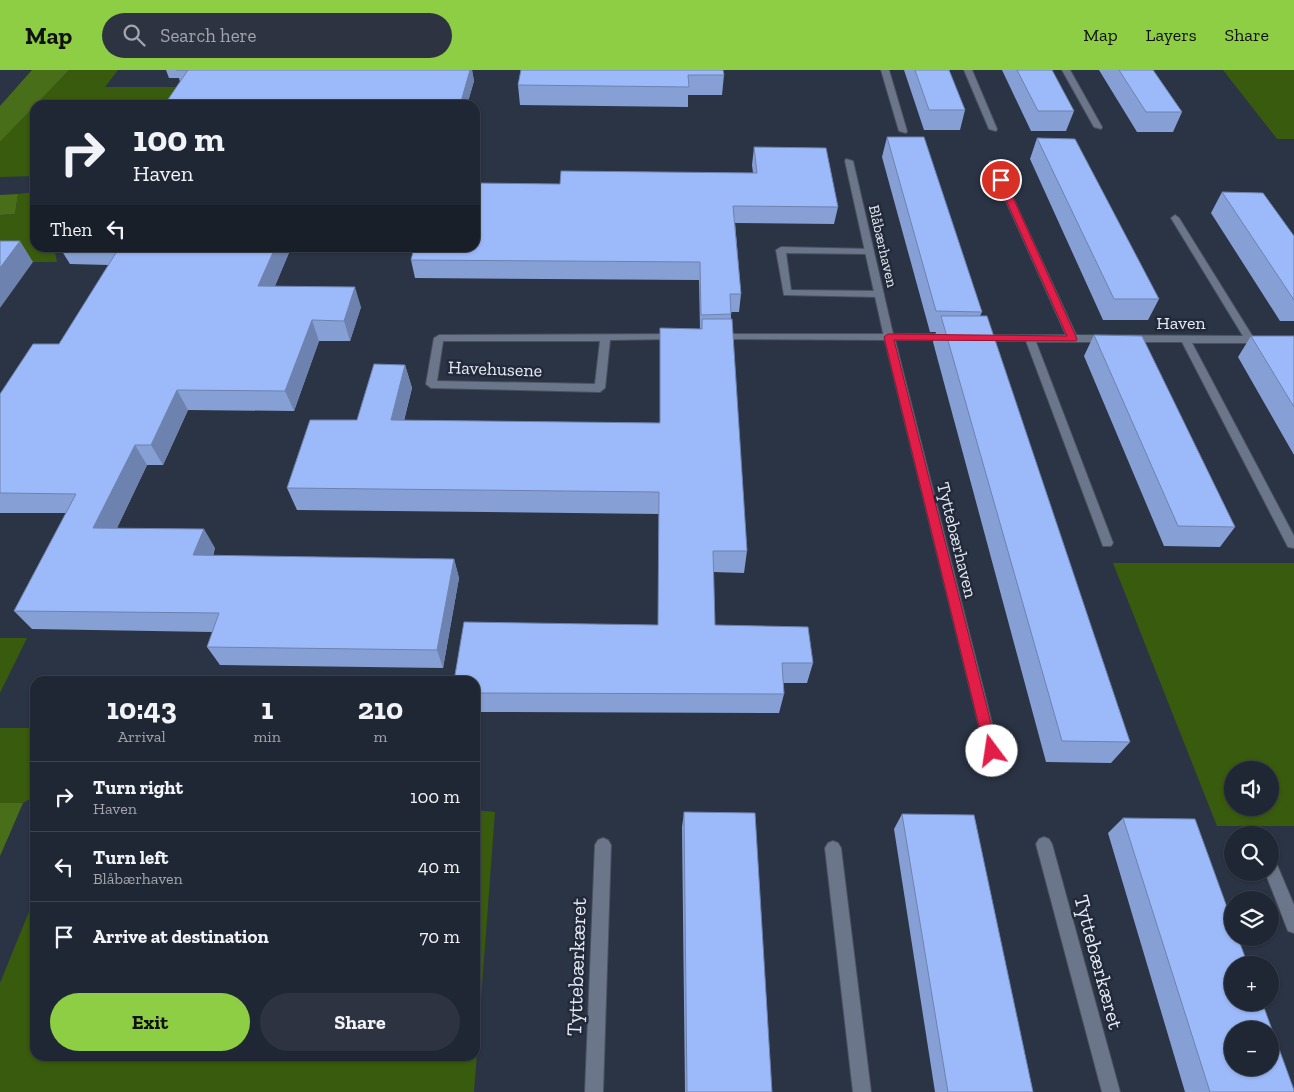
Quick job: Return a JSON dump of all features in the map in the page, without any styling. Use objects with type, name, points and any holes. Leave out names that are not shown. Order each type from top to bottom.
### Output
[{"type":"street","points":[[885,70],[903,131]]},
{"type":"street","points":[[968,70],[993,129]]},
{"type":"street","points":[[1066,70],[1098,127]]},
{"type":"street","name":"Blåbærhaven","points":[[849,161],[888,337]]},
{"type":"street","points":[[993,162],[1073,339]]},
{"type":"street","points":[[1175,218],[1250,340]]},
{"type":"street","points":[[869,251],[781,250],[787,293],[879,294]]},
{"type":"street","name":"Havehusene","points":[[605,337],[600,388],[431,384],[439,338],[605,337],[684,337]]},
{"type":"street","points":[[703,337],[888,337]]},
{"type":"street","name":"Haven","points":[[888,337],[1294,340]]},
{"type":"street","name":"Tyttebærhaven","points":[[888,337],[992,751]]},
{"type":"street","points":[[1030,338],[1107,543]]},
{"type":"street","points":[[1185,340],[1292,544]]},
{"type":"street","name":"Tyttebærkæret","points":[[594,1092],[603,844]]},
{"type":"street","name":"Tyttebærkæret","points":[[1044,844],[1111,1092]]},
{"type":"street","points":[[833,848],[862,1092]]},
{"type":"street","points":[[1276,881],[1294,925]]},
{"type":"green space","points":[[32,70],[69,70],[40,100],[30,100],[30,111],[0,142],[0,106]]},
{"type":"green space","points":[[69,70],[118,70],[105,87],[194,87],[185,100],[40,100]]},
{"type":"green space","points":[[1223,70],[1294,70],[1294,139],[1277,139]]},
{"type":"green space","points":[[30,110],[30,176],[0,177],[0,142]]},
{"type":"green space","points":[[30,193],[30,252],[55,252],[57,262],[0,262],[0,215],[15,214],[18,194]]},
{"type":"green space","points":[[18,194],[15,214],[0,215],[0,195]]},
{"type":"green space","points":[[1113,563],[1294,563],[1294,826],[1217,826]]},
{"type":"green space","points":[[0,638],[27,638],[0,693]]},
{"type":"green space","points":[[0,728],[30,728],[30,799],[23,803],[0,803]]},
{"type":"green space","points":[[0,803],[23,803],[0,856]]},
{"type":"green space","points":[[480,810],[495,812],[480,1012]]},
{"type":"green space","points":[[30,909],[30,1061],[476,1061],[474,1092],[0,1092],[0,983]]},
{"type":"building","points":[[188,70],[470,70],[461,100],[168,100]]},
{"type":"building","points":[[521,70],[723,70],[724,75],[688,75],[689,87],[518,85]]},
{"type":"building","points":[[915,70],[949,70],[965,110],[929,110]]},
{"type":"building","points":[[1017,70],[1052,70],[1074,111],[1038,111]]},
{"type":"building","points":[[1119,70],[1153,70],[1182,112],[1146,112]]},
{"type":"building","points":[[887,137],[924,137],[982,312],[936,311]]},
{"type":"building","points":[[1037,138],[1075,139],[1159,299],[1114,299]]},
{"type":"building","points":[[754,147],[826,148],[838,207],[733,206],[741,294],[730,294],[731,314],[701,315],[700,262],[411,260],[413,252],[480,252],[480,183],[560,184],[561,171],[757,173]]},
{"type":"building","points":[[1222,192],[1263,193],[1294,236],[1294,300]]},
{"type":"building","points":[[0,241],[20,241],[0,268]]},
{"type":"building","points":[[116,252],[273,252],[258,286],[355,287],[344,321],[312,320],[285,391],[177,390],[151,445],[135,445],[93,528],[204,529],[193,555],[454,559],[437,650],[207,647],[219,613],[14,611],[76,494],[0,493],[0,394],[33,344],[59,344]]},
{"type":"building","points":[[941,316],[987,316],[1130,742],[1062,741]]},
{"type":"building","points":[[702,319],[732,319],[747,551],[713,551],[715,625],[808,627],[813,663],[782,663],[784,694],[480,693],[480,676],[455,676],[464,622],[658,625],[659,492],[287,488],[310,420],[357,420],[374,364],[405,365],[391,420],[660,423],[660,328],[702,329]]},
{"type":"building","points":[[1094,335],[1142,336],[1235,527],[1178,526]]},
{"type":"building","points":[[1251,336],[1294,336],[1294,407]]},
{"type":"building","points":[[684,812],[755,813],[772,1092],[687,1092]]},
{"type":"building","points":[[902,814],[974,815],[1033,1092],[948,1092]]},
{"type":"building","points":[[1123,818],[1195,819],[1224,899],[1224,946],[1241,946],[1245,956],[1224,956],[1224,1011],[1265,1011],[1269,1021],[1224,1021],[1224,1076],[1279,1076],[1279,1049],[1294,1092],[1210,1092]]},
{"type":"route","points":[[992,751],[888,337],[1073,339],[1001,180]]}]
